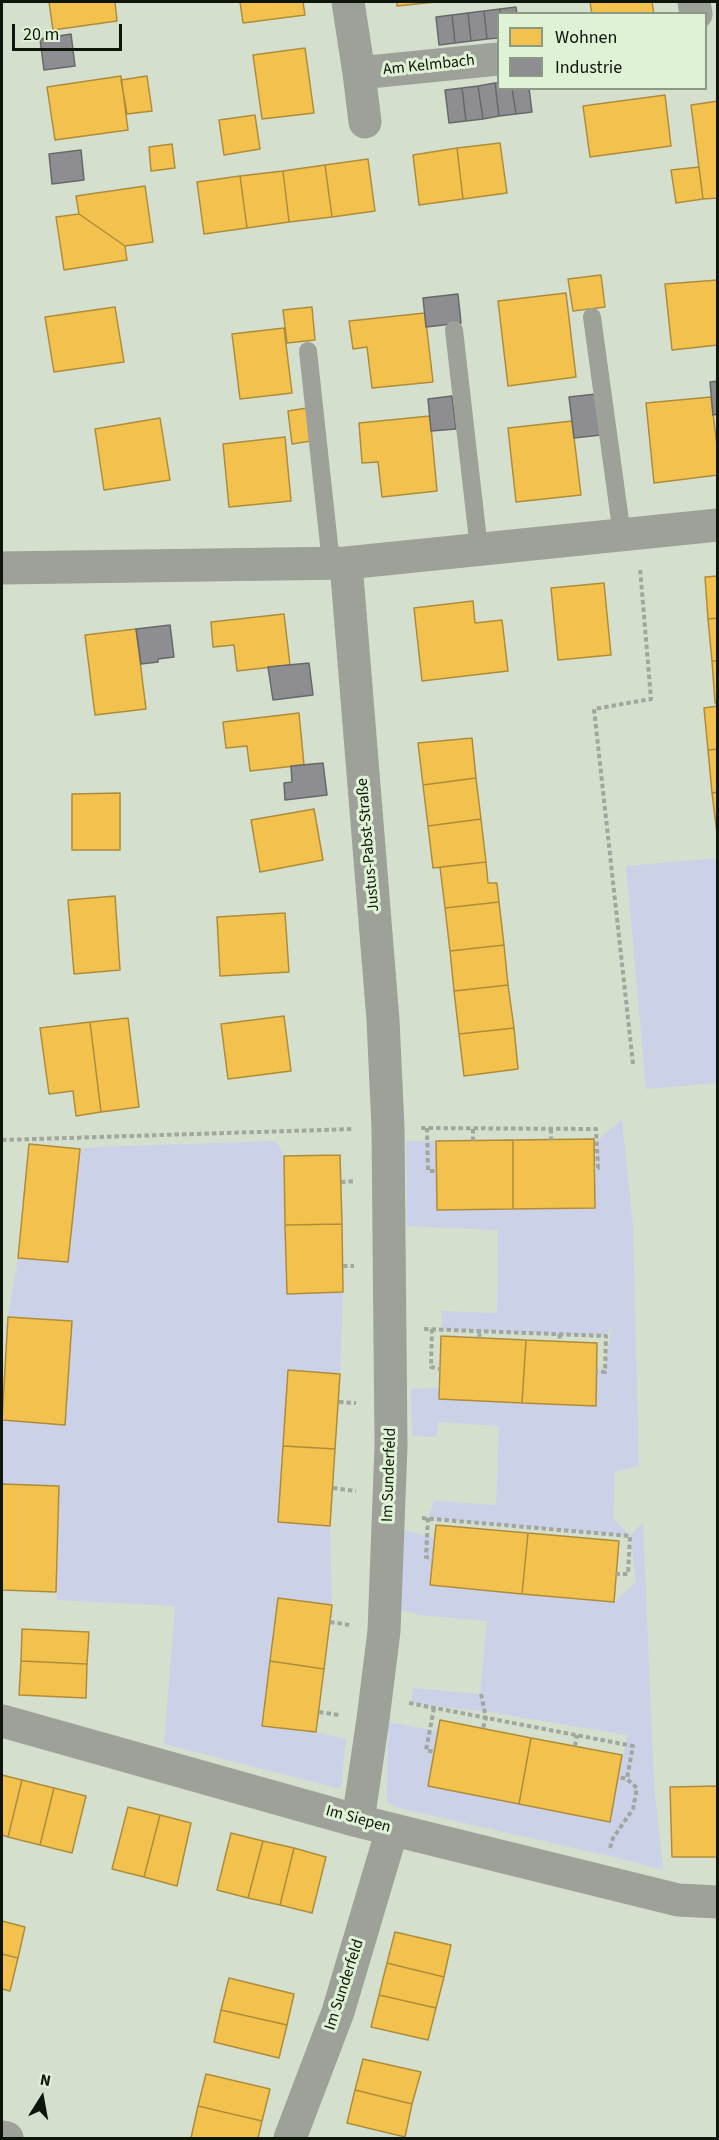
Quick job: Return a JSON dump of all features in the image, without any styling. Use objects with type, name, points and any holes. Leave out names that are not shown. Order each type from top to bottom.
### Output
[{"type":"street","name":"Am Kelmbach","points":[[348,2],[364,122]]},
{"type":"street","name":"Am Kelmbach","points":[[359,73],[497,59]]},
{"type":"street","points":[[2,568],[338,563],[717,525]]},
{"type":"street","name":"Justus-Pabst-Straße","points":[[338,563],[383,1020],[388,1128]]},
{"type":"street","name":"Im Sunderfeld","points":[[358,1821],[384,1632],[391,1446],[388,1128]]},
{"type":"street","name":"Im Siepen","points":[[2,1721],[392,1830],[678,1900],[717,1902]]},
{"type":"street","name":"Im Sunderfeld","points":[[290,2139],[338,2012],[392,1830]]},
{"type":"street","points":[[2,2137],[8,2139]]},
{"type":"lane","points":[[592,317],[630,535]]},
{"type":"lane","points":[[454,330],[479,549]]},
{"type":"lane","points":[[308,351],[338,563]]},
{"type":"path","points":[[630,535],[651,699],[594,709],[633,1064]]},
{"type":"path","points":[[2,1140],[388,1128],[596,1129],[598,1168],[594,1168]]},
{"type":"path","points":[[427,1128],[428,1171],[436,1171]]},
{"type":"path","points":[[473,1129],[473,1140]]},
{"type":"path","points":[[551,1129],[551,1140]]},
{"type":"path","points":[[390,1329],[480,1330],[606,1336],[605,1372],[596,1371]]},
{"type":"path","points":[[432,1329],[431,1367],[440,1369]]},
{"type":"path","points":[[479,1338],[480,1330]]},
{"type":"path","points":[[559,1334],[561,1341]]},
{"type":"path","points":[[389,1516],[576,1534],[630,1536],[628,1574],[616,1574]]},
{"type":"path","points":[[428,1518],[426,1557],[432,1558]]},
{"type":"path","points":[[481,1694],[486,1718],[483,1728]]},
{"type":"path","points":[[375,1697],[633,1746],[627,1779]]},
{"type":"path","points":[[434,1708],[426,1750],[434,1752]]},
{"type":"path","points":[[574,1746],[577,1735]]},
{"type":"path","points":[[600,1881],[613,1838],[633,1809],[637,1788],[627,1779],[618,1777]]},
{"type":"shaded area","points":[[717,858],[717,1083],[646,1089],[626,866]]},
{"type":"shaded area","points":[[622,1119],[633,1227],[639,1466],[615,1472],[613,1518],[630,1536],[428,1518],[434,1501],[496,1505],[499,1426],[438,1422],[437,1437],[412,1436],[411,1389],[439,1388],[439,1399],[596,1406],[596,1371],[605,1371],[611,1327],[606,1336],[442,1329],[442,1311],[497,1313],[498,1230],[407,1226],[406,1141],[436,1141],[437,1210],[594,1208],[597,1141]]},
{"type":"shaded area","points":[[276,1141],[284,1156],[287,1293],[343,1292],[340,1374],[288,1370],[278,1521],[330,1526],[332,1605],[278,1598],[262,1725],[316,1732],[346,1739],[341,1789],[164,1744],[175,1606],[57,1600],[59,1486],[2,1484],[2,1420],[64,1425],[72,1322],[8,1317],[18,1258],[68,1262],[80,1149]]},
{"type":"shaded area","points":[[643,1522],[654,1783],[663,1870],[399,1808],[387,1801],[388,1722],[438,1731],[428,1786],[610,1821],[627,1735],[489,1712],[411,1703],[413,1688],[480,1694],[487,1621],[419,1615],[396,1608],[400,1550],[405,1530],[434,1538],[431,1585],[614,1602],[636,1582],[630,1536]]},
{"type":"building: Wohnen","points":[[49,2],[115,2],[117,21],[53,30]]},
{"type":"building: Wohnen","points":[[240,2],[303,2],[305,15],[243,23]]},
{"type":"building: Wohnen","points":[[397,2],[436,2],[397,6]]},
{"type":"building: Wohnen","points":[[590,2],[652,2],[654,12],[592,12]]},
{"type":"building: Wohnen","points":[[305,48],[314,113],[262,119],[253,55]]},
{"type":"building: Wohnen","points":[[121,76],[128,130],[55,140],[47,87]]},
{"type":"building: Wohnen","points":[[147,76],[152,111],[127,114],[121,80]]},
{"type":"building: Wohnen","points":[[665,95],[671,146],[590,157],[583,106]]},
{"type":"building: Wohnen","points":[[718,101],[718,198],[703,199],[691,105]]},
{"type":"building: Wohnen","points":[[255,115],[260,149],[224,155],[219,120]]},
{"type":"building: Wohnen","points":[[500,143],[507,193],[463,199],[457,148]]},
{"type":"building: Wohnen","points":[[172,144],[175,168],[151,171],[149,147]]},
{"type":"building: Wohnen","points":[[457,148],[463,199],[419,205],[413,155]]},
{"type":"building: Wohnen","points":[[368,159],[375,211],[332,217],[325,165]]},
{"type":"building: Wohnen","points":[[325,165],[332,217],[289,222],[283,171]]},
{"type":"building: Wohnen","points":[[699,167],[703,199],[676,203],[671,170]]},
{"type":"building: Wohnen","points":[[283,171],[289,222],[247,228],[240,176]]},
{"type":"building: Wohnen","points":[[240,176],[247,228],[204,234],[197,182]]},
{"type":"building: Wohnen","points":[[145,186],[153,242],[125,246],[79,214],[76,196]]},
{"type":"building: Wohnen","points":[[79,214],[125,246],[127,260],[64,270],[56,217]]},
{"type":"building: Wohnen","points":[[601,275],[605,307],[573,311],[568,279]]},
{"type":"building: Wohnen","points":[[718,280],[718,345],[672,350],[665,284]]},
{"type":"building: Wohnen","points":[[566,293],[576,377],[508,386],[498,301]]},
{"type":"building: Wohnen","points":[[115,307],[124,362],[54,372],[45,317]]},
{"type":"building: Wohnen","points":[[312,307],[315,340],[287,343],[283,310]]},
{"type":"building: Wohnen","points":[[425,313],[433,382],[372,388],[367,347],[353,349],[349,321]]},
{"type":"building: Wohnen","points":[[284,328],[292,393],[240,399],[232,334]]},
{"type":"building: Wohnen","points":[[711,397],[718,454],[718,475],[654,483],[646,403]]},
{"type":"building: Wohnen","points":[[307,408],[311,441],[292,444],[288,411]]},
{"type":"building: Wohnen","points":[[430,416],[437,491],[382,497],[378,462],[362,463],[359,423]]},
{"type":"building: Wohnen","points":[[160,418],[170,480],[104,490],[95,429]]},
{"type":"building: Wohnen","points":[[572,421],[581,495],[516,502],[508,428]]},
{"type":"building: Wohnen","points":[[285,437],[291,501],[229,507],[223,444]]},
{"type":"building: Wohnen","points":[[718,576],[718,618],[708,619],[705,577]]},
{"type":"building: Wohnen","points":[[604,583],[611,655],[558,660],[551,588]]},
{"type":"building: Wohnen","points":[[473,601],[475,623],[502,620],[508,671],[422,681],[414,608]]},
{"type":"building: Wohnen","points":[[284,614],[290,665],[237,671],[234,645],[213,647],[211,622]]},
{"type":"building: Wohnen","points":[[718,618],[718,661],[712,661],[708,619]]},
{"type":"building: Wohnen","points":[[136,629],[146,709],[95,715],[85,635]]},
{"type":"building: Wohnen","points":[[712,661],[718,661],[718,703],[715,703]]},
{"type":"building: Wohnen","points":[[718,706],[718,749],[708,750],[704,708]]},
{"type":"building: Wohnen","points":[[299,713],[304,765],[250,771],[247,746],[226,748],[223,722]]},
{"type":"building: Wohnen","points":[[472,738],[476,778],[423,785],[418,743]]},
{"type":"building: Wohnen","points":[[718,749],[718,792],[712,793],[708,750]]},
{"type":"building: Wohnen","points":[[476,778],[481,819],[428,826],[423,785]]},
{"type":"building: Wohnen","points":[[718,792],[718,834],[717,834],[712,793]]},
{"type":"building: Wohnen","points":[[120,793],[120,850],[72,850],[72,794]]},
{"type":"building: Wohnen","points":[[314,809],[323,860],[260,872],[251,820]]},
{"type":"building: Wohnen","points":[[481,819],[486,862],[433,868],[428,826]]},
{"type":"building: Wohnen","points":[[486,862],[488,883],[497,883],[499,902],[445,908],[440,867]]},
{"type":"building: Wohnen","points":[[115,896],[120,970],[74,974],[68,900]]},
{"type":"building: Wohnen","points":[[499,902],[504,945],[450,951],[445,908]]},
{"type":"building: Wohnen","points":[[285,913],[289,972],[220,976],[217,917]]},
{"type":"building: Wohnen","points":[[504,945],[508,985],[454,991],[450,951]]},
{"type":"building: Wohnen","points":[[508,985],[514,1028],[459,1034],[454,991]]},
{"type":"building: Wohnen","points":[[284,1016],[291,1071],[228,1079],[221,1024]]},
{"type":"building: Wohnen","points":[[128,1018],[139,1107],[101,1112],[90,1022]]},
{"type":"building: Wohnen","points":[[90,1022],[101,1112],[76,1116],[73,1091],[49,1094],[40,1028]]},
{"type":"building: Wohnen","points":[[514,1028],[518,1069],[464,1076],[459,1034]]},
{"type":"building: Wohnen","points":[[594,1139],[595,1208],[513,1209],[513,1140]]},
{"type":"building: Wohnen","points":[[513,1140],[513,1209],[437,1210],[436,1141]]},
{"type":"building: Wohnen","points":[[29,1144],[80,1149],[68,1262],[18,1258]]},
{"type":"building: Wohnen","points":[[340,1155],[342,1224],[285,1225],[284,1156]]},
{"type":"building: Wohnen","points":[[342,1224],[343,1292],[287,1294],[285,1225]]},
{"type":"building: Wohnen","points":[[8,1317],[72,1321],[65,1425],[2,1420]]},
{"type":"building: Wohnen","points":[[441,1336],[526,1340],[522,1403],[439,1399]]},
{"type":"building: Wohnen","points":[[526,1340],[597,1343],[596,1406],[522,1403]]},
{"type":"building: Wohnen","points":[[288,1370],[340,1374],[335,1449],[283,1446]]},
{"type":"building: Wohnen","points":[[283,1446],[335,1449],[330,1526],[278,1522]]},
{"type":"building: Wohnen","points":[[2,1484],[59,1486],[56,1592],[2,1590]]},
{"type":"building: Wohnen","points":[[436,1525],[528,1533],[522,1594],[430,1585]]},
{"type":"building: Wohnen","points":[[528,1533],[619,1541],[614,1602],[522,1594]]},
{"type":"building: Wohnen","points":[[278,1598],[332,1605],[324,1669],[270,1661]]},
{"type":"building: Wohnen","points":[[22,1629],[89,1632],[87,1664],[21,1661]]},
{"type":"building: Wohnen","points":[[21,1661],[87,1664],[86,1698],[19,1695]]},
{"type":"building: Wohnen","points":[[270,1661],[324,1669],[316,1732],[262,1726]]},
{"type":"building: Wohnen","points":[[440,1720],[531,1738],[519,1804],[428,1786]]},
{"type":"building: Wohnen","points":[[531,1738],[622,1755],[610,1822],[519,1804]]},
{"type":"building: Wohnen","points":[[2,1775],[22,1780],[8,1837],[2,1835]]},
{"type":"building: Wohnen","points":[[22,1780],[54,1788],[40,1845],[8,1837]]},
{"type":"building: Wohnen","points":[[718,1786],[718,1857],[672,1857],[670,1787]]},
{"type":"building: Wohnen","points":[[54,1788],[86,1796],[72,1853],[40,1845]]},
{"type":"building: Wohnen","points":[[128,1807],[160,1815],[144,1877],[112,1869]]},
{"type":"building: Wohnen","points":[[160,1815],[191,1823],[177,1886],[144,1877]]},
{"type":"building: Wohnen","points":[[231,1833],[263,1841],[248,1898],[217,1890]]},
{"type":"building: Wohnen","points":[[263,1841],[294,1848],[280,1905],[248,1898]]},
{"type":"building: Wohnen","points":[[294,1848],[326,1857],[312,1913],[280,1905]]},
{"type":"building: Wohnen","points":[[2,1921],[25,1927],[18,1958],[2,1954]]},
{"type":"building: Wohnen","points":[[395,1932],[451,1945],[444,1977],[387,1963]]},
{"type":"building: Wohnen","points":[[2,1954],[18,1958],[10,1991],[2,1989]]},
{"type":"building: Wohnen","points":[[387,1963],[444,1977],[436,2008],[379,1995]]},
{"type":"building: Wohnen","points":[[229,1978],[294,1994],[287,2025],[221,2010]]},
{"type":"building: Wohnen","points":[[379,1995],[436,2008],[428,2040],[371,2027]]},
{"type":"building: Wohnen","points":[[221,2010],[287,2025],[279,2058],[214,2042]]},
{"type":"building: Wohnen","points":[[363,2059],[421,2072],[412,2104],[355,2090]]},
{"type":"building: Wohnen","points":[[206,2074],[270,2089],[262,2121],[198,2106]]},
{"type":"building: Wohnen","points":[[355,2090],[412,2104],[405,2137],[347,2123]]},
{"type":"building: Wohnen","points":[[198,2106],[262,2121],[258,2138],[191,2138]]},
{"type":"building: Industrie","points":[[516,7],[517,12],[500,12],[500,9]]},
{"type":"building: Industrie","points":[[500,9],[500,12],[497,12],[497,38],[487,39],[484,11]]},
{"type":"building: Industrie","points":[[484,11],[487,39],[471,41],[468,13]]},
{"type":"building: Industrie","points":[[468,13],[471,41],[455,43],[452,15]]},
{"type":"building: Industrie","points":[[452,15],[455,43],[439,45],[436,17]]},
{"type":"building: Industrie","points":[[71,34],[75,66],[44,70],[40,39]]},
{"type":"building: Industrie","points":[[495,83],[497,83],[497,90],[512,90],[516,114],[499,116]]},
{"type":"building: Industrie","points":[[495,83],[499,116],[483,119],[478,86]]},
{"type":"building: Industrie","points":[[478,86],[483,119],[466,121],[462,88]]},
{"type":"building: Industrie","points":[[462,88],[466,121],[449,123],[445,90]]},
{"type":"building: Industrie","points":[[512,90],[529,90],[532,112],[516,114]]},
{"type":"building: Industrie","points":[[81,150],[84,180],[52,184],[49,154]]},
{"type":"building: Industrie","points":[[458,294],[461,323],[426,327],[423,298]]},
{"type":"building: Industrie","points":[[718,381],[718,414],[713,415],[710,382]]},
{"type":"building: Industrie","points":[[596,394],[601,435],[574,438],[569,397]]},
{"type":"building: Industrie","points":[[452,396],[456,429],[431,431],[428,399]]},
{"type":"building: Industrie","points":[[170,625],[174,657],[141,664],[136,629]]},
{"type":"building: Industrie","points":[[309,663],[313,695],[273,700],[268,667]]},
{"type":"building: Industrie","points":[[323,763],[327,795],[285,800],[284,783],[292,782],[291,766]]}]
